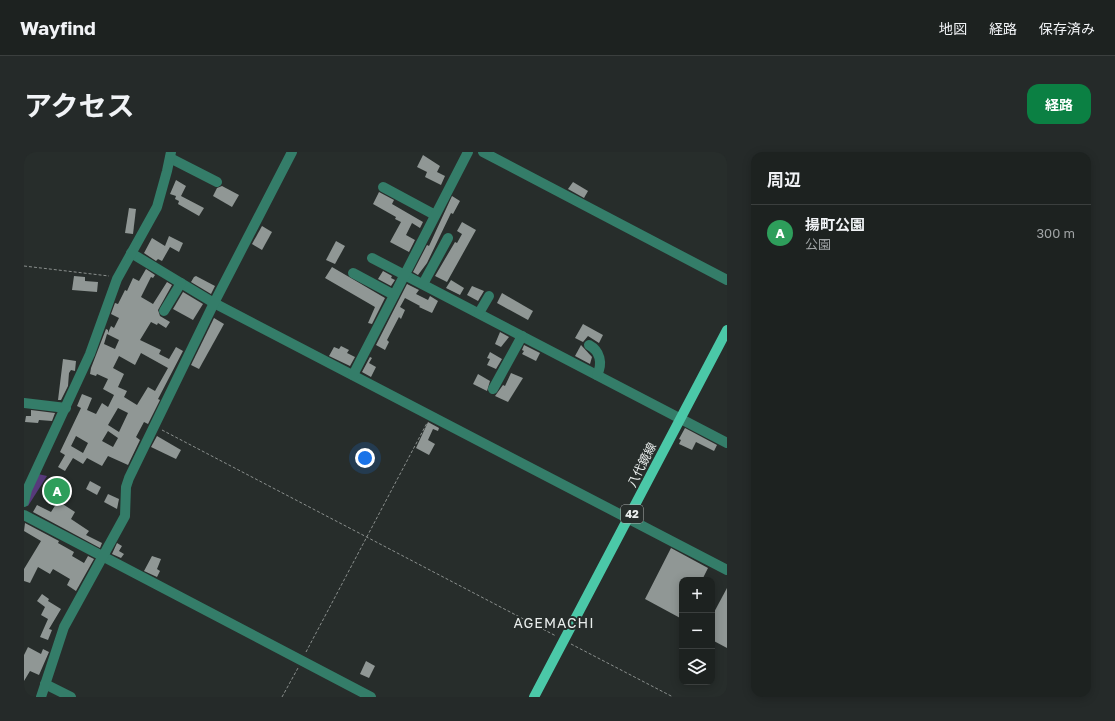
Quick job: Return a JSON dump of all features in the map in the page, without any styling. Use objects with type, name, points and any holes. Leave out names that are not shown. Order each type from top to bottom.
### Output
[{"type":"main road","name":"八代鏡線","points":[[534,697],[727,330]]},
{"type":"street","points":[[41,697],[64,627],[125,516],[126,487],[129,478],[214,303],[292,152]]},
{"type":"street","points":[[353,375],[468,152]]},
{"type":"street","points":[[483,152],[727,280]]},
{"type":"street","points":[[24,502],[27,490],[90,354],[117,279],[157,207],[170,155],[217,182]]},
{"type":"street","points":[[383,187],[435,215]]},
{"type":"street","points":[[423,284],[448,238]]},
{"type":"street","points":[[131,253],[214,303],[727,570]]},
{"type":"street","points":[[372,258],[727,443]]},
{"type":"street","points":[[353,273],[394,295]]},
{"type":"street","points":[[164,311],[181,283]]},
{"type":"street","points":[[479,313],[489,296]]},
{"type":"street","points":[[493,389],[522,336]]},
{"type":"street","points":[[588,345],[596,349],[598,354],[601,367],[597,375]]},
{"type":"street","points":[[24,403],[66,408]]},
{"type":"street","points":[[24,515],[371,697]]},
{"type":"street","points":[[45,684],[71,697]]},
{"type":"path","points":[[24,266],[110,276]]},
{"type":"path","points":[[282,697],[430,416]]},
{"type":"path","points":[[154,426],[673,697]]},
{"type":"shaded area","points":[[38,474],[47,476],[27,506],[30,491]]},
{"type":"shaded area","points":[[50,478],[71,491],[64,503],[43,492]]},
{"type":"building","points":[[423,155],[440,166],[437,172],[445,176],[441,185],[425,177],[427,172],[417,167]]},
{"type":"building","points":[[176,180],[186,186],[181,196],[204,208],[199,216],[178,204],[179,201],[175,199],[176,196],[170,194]]},
{"type":"building","points":[[573,182],[588,191],[584,198],[568,189]]},
{"type":"building","points":[[222,186],[239,195],[232,207],[213,196],[217,188]]},
{"type":"building","points":[[379,192],[394,200],[392,204],[423,222],[420,228],[412,223],[406,235],[415,240],[409,252],[390,242],[401,222],[395,219],[396,217],[373,204]]},
{"type":"building","points":[[452,196],[460,201],[453,214],[451,213],[427,263],[418,275],[413,272],[427,245],[429,246]]},
{"type":"building","points":[[129,208],[136,209],[133,234],[125,233]]},
{"type":"building","points":[[462,222],[476,230],[447,282],[435,276],[455,242],[457,243],[462,234],[457,231]]},
{"type":"building","points":[[262,226],[272,232],[262,250],[252,244]]},
{"type":"building","points":[[169,236],[183,243],[179,252],[170,247],[162,261],[158,259],[156,261],[144,253],[152,238],[165,246]]},
{"type":"building","points":[[336,241],[345,246],[335,264],[326,260]]},
{"type":"building","points":[[332,267],[385,298],[372,324],[368,323],[375,307],[325,278]]},
{"type":"building","points":[[146,269],[155,275],[153,278],[151,277],[141,297],[153,304],[167,282],[172,285],[158,310],[160,316],[170,322],[166,328],[158,323],[157,325],[151,322],[140,340],[161,350],[159,354],[169,359],[176,347],[183,351],[158,399],[160,400],[148,424],[144,422],[136,437],[140,440],[128,465],[108,456],[102,466],[87,458],[83,464],[73,458],[65,471],[58,467],[65,455],[60,452],[81,408],[77,406],[82,394],[92,398],[87,410],[96,414],[102,403],[108,407],[114,395],[103,389],[108,379],[97,374],[96,376],[90,374],[91,368],[106,329],[108,330],[108,333],[111,326],[114,328],[119,318],[111,314],[115,303],[118,304],[125,290],[127,291],[133,278],[139,281]],"holes":[[[107,334],[119,340],[115,349],[104,344]],[[141,353],[168,368],[155,391],[148,387],[137,405],[124,397],[127,391],[118,387],[124,374],[113,368],[119,356],[135,365]],[[118,408],[128,413],[119,432],[108,425]],[[108,431],[118,438],[113,447],[102,441]],[[76,436],[88,443],[83,453],[71,446]]]},
{"type":"building","points":[[383,271],[392,276],[391,278],[395,280],[391,286],[378,279]]},
{"type":"building","points":[[74,276],[85,277],[85,281],[98,282],[97,292],[72,290]]},
{"type":"building","points":[[196,276],[215,286],[211,294],[191,282]]},
{"type":"building","points":[[451,280],[464,288],[460,295],[446,288]]},
{"type":"building","points":[[407,284],[419,290],[416,294],[428,300],[430,296],[438,301],[432,313],[405,298],[400,307],[405,310],[401,319],[399,317],[387,340],[389,342],[385,350],[376,345]]},
{"type":"building","points":[[472,286],[484,291],[478,301],[467,295]]},
{"type":"building","points":[[183,292],[203,304],[193,320],[173,309]]},
{"type":"building","points":[[502,293],[533,311],[528,320],[497,303]]},
{"type":"building","points":[[214,318],[224,324],[199,369],[191,365]]},
{"type":"building","points":[[583,324],[603,335],[599,343],[588,336],[583,342],[575,338]]},
{"type":"building","points":[[500,332],[509,337],[501,347],[495,344]]},
{"type":"building","points":[[524,345],[540,353],[536,361],[522,354],[524,351],[522,350]]},
{"type":"building","points":[[581,345],[592,357],[590,364],[575,356]]},
{"type":"building","points":[[341,346],[349,350],[347,353],[355,357],[350,366],[329,356],[334,347],[339,349]]},
{"type":"building","points":[[490,352],[502,359],[496,369],[487,365],[490,359],[487,358]]},
{"type":"building","points":[[370,357],[372,358],[369,363],[376,367],[371,377],[362,372]]},
{"type":"building","points":[[63,359],[76,361],[75,371],[71,370],[69,373],[68,386],[61,400],[58,400]]},
{"type":"building","points":[[511,373],[523,378],[508,402],[495,396],[503,385],[505,386]]},
{"type":"building","points":[[478,374],[490,381],[487,391],[473,384]]},
{"type":"building","points":[[31,410],[55,413],[52,421],[39,420],[38,423],[25,422],[26,416],[31,416]]},
{"type":"building","points":[[428,422],[439,428],[438,431],[433,429],[428,440],[435,444],[429,455],[416,448]]},
{"type":"building","points":[[685,428],[717,445],[714,451],[696,442],[692,450],[679,444],[681,440],[679,439]]},
{"type":"building","points":[[157,436],[181,450],[176,459],[151,447]]},
{"type":"building","points":[[90,481],[101,487],[97,495],[86,489]]},
{"type":"building","points":[[108,494],[119,499],[117,509],[104,502]]},
{"type":"building","points":[[58,501],[75,512],[71,519],[89,531],[86,535],[102,543],[100,548],[33,512],[37,505],[51,512]]},
{"type":"building","points":[[25,523],[59,541],[58,543],[74,552],[72,556],[84,563],[88,556],[94,559],[76,591],[67,585],[70,579],[53,569],[50,574],[38,567],[30,583],[24,581],[24,569],[41,541],[24,531]]},
{"type":"building","points":[[117,543],[122,546],[119,551],[124,554],[121,558],[112,554]]},
{"type":"building","points":[[671,548],[708,568],[704,577],[679,577],[679,617],[645,599]]},
{"type":"building","points":[[152,556],[161,559],[157,569],[160,571],[157,577],[144,571]]},
{"type":"building","points":[[727,588],[727,648],[715,642],[715,610]]},
{"type":"building","points":[[42,594],[49,599],[48,601],[61,609],[49,629],[52,630],[48,640],[40,637],[48,619],[41,615],[45,607],[37,601]]},
{"type":"building","points":[[28,647],[41,654],[43,649],[49,652],[39,675],[30,671],[24,681],[24,655]]},
{"type":"building","points":[[366,661],[375,666],[369,678],[360,674]]},
{"type":"place","name":"揚町公園","points":[[57,491]]},
{"type":"district","name":"AGEMACHI","points":[[554,623]]}]
